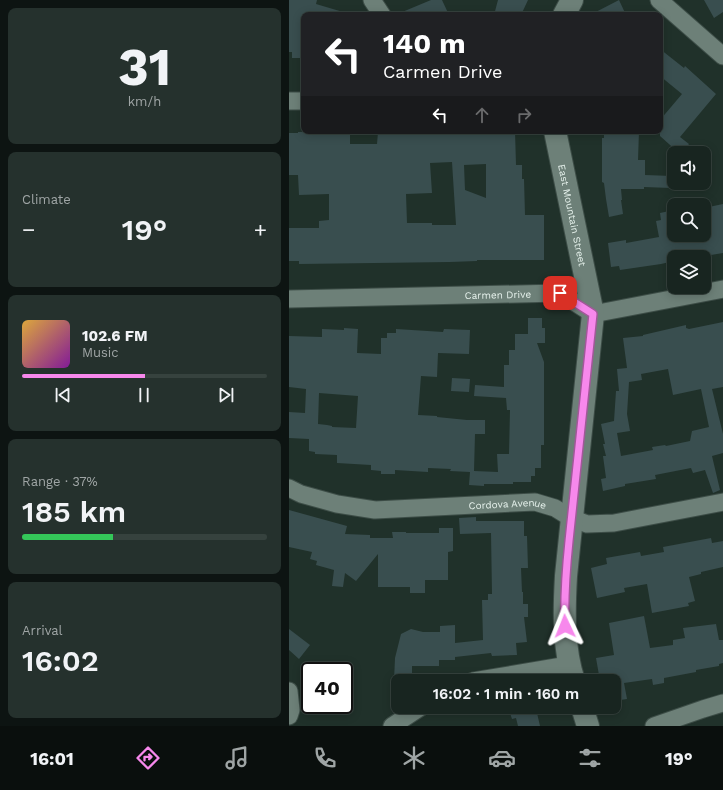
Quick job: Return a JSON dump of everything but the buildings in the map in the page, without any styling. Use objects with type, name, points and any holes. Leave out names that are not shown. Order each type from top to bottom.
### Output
[{"type":"street","points":[[372,0],[380,12]]},
{"type":"street","points":[[566,12],[572,0]]},
{"type":"street","points":[[659,0],[723,56]]},
{"type":"street","points":[[289,101],[301,101]]},
{"type":"street","name":"East Mountain Street","points":[[556,134],[593,314],[566,576],[565,612],[571,673]]},
{"type":"street","points":[[593,314],[723,289]]},
{"type":"street","name":"Carmen Drive","points":[[289,298],[560,293],[593,314]]},
{"type":"street","name":"Cordova Avenue","points":[[289,488],[301,494],[337,504],[375,510],[535,502],[555,508],[571,518],[587,524],[615,523],[723,502]]},
{"type":"street","points":[[559,674],[571,673]]},
{"type":"street","points":[[289,691],[291,710],[289,716]]},
{"type":"street","points":[[654,726],[703,708],[723,703]]},
{"type":"street","points":[[392,726],[410,714]]},
{"type":"street","points":[[584,714],[588,726]]},
{"type":"route","points":[[560,293],[593,314],[569,541],[566,576],[565,626]]}]
